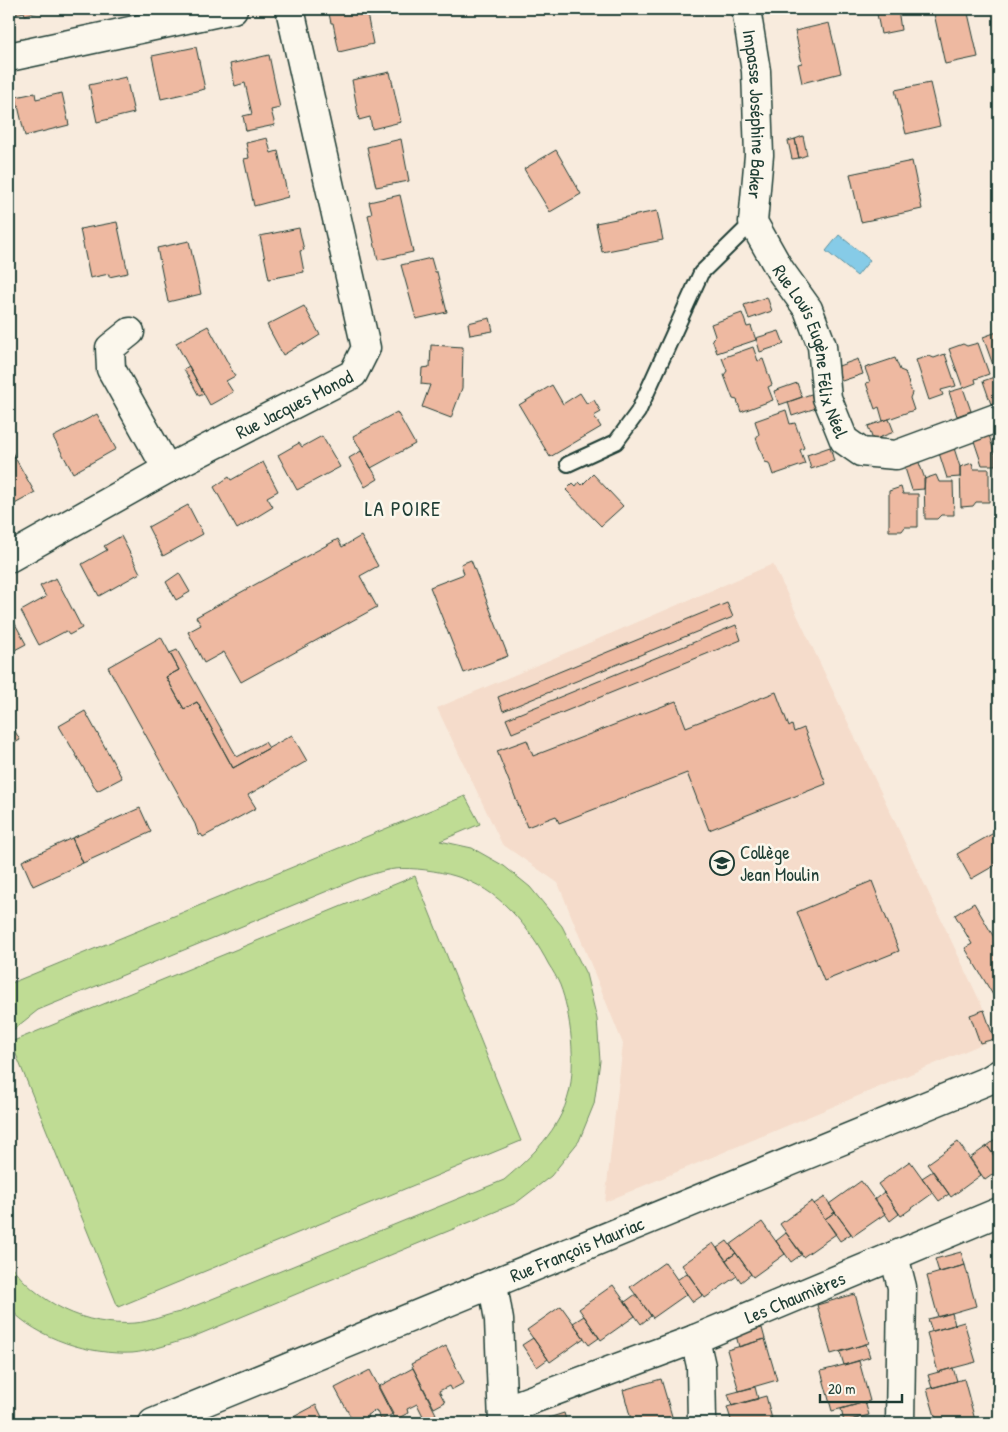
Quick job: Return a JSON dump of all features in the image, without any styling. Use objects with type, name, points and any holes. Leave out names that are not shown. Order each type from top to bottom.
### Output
[{"type":"street","points":[[9,57],[233,9]]},
{"type":"street","name":"Rue Jacques Monod","points":[[9,558],[167,469],[353,374],[366,348],[290,9]]},
{"type":"street","name":"Impasse Joséphine Baker","points":[[746,9],[756,71],[758,146],[753,222]]},
{"type":"street","name":"Rue Louis Eugène Félix Néel","points":[[753,222],[780,270],[808,309],[822,346],[827,398],[844,440],[861,452],[896,456],[999,418]]},
{"type":"street","points":[[130,332],[110,348],[111,369],[167,469]]},
{"type":"street","name":"Rue François Mauriac","points":[[153,1423],[989,1080],[999,1074]]},
{"type":"street","name":"Les Chaumières","points":[[492,1285],[499,1320],[503,1416],[999,1212]]},
{"type":"street","points":[[894,1256],[902,1287],[900,1423]]},
{"type":"street","points":[[695,1338],[701,1366],[702,1423]]},
{"type":"lane","points":[[568,464],[616,442],[638,412],[701,273],[753,222]]},
{"type":"shaded area","name":"Collège Jean Moulin","points":[[773,564],[984,1010],[994,1039],[605,1202],[623,1044],[558,883],[502,844],[437,708]]},
{"type":"green space","points":[[465,796],[480,824],[440,841],[472,848],[504,866],[530,887],[562,926],[586,974],[597,1019],[600,1061],[594,1104],[579,1141],[551,1176],[516,1203],[188,1339],[153,1349],[132,1353],[116,1353],[82,1348],[50,1336],[21,1319],[9,1308],[9,1263],[34,1290],[64,1310],[99,1321],[135,1323],[146,1321],[180,1312],[504,1180],[543,1142],[552,1131],[565,1106],[571,1081],[570,1024],[560,985],[532,937],[522,923],[499,899],[471,882],[441,873],[417,869],[402,869],[386,870],[359,878],[38,1010],[9,1033],[9,984]]},
{"type":"green space","points":[[415,876],[521,1141],[118,1307],[11,1042]]},
{"type":"water","points":[[839,235],[870,260],[857,276],[826,251]]},
{"type":"building","points":[[9,9],[43,10],[25,15],[24,12],[9,16]]},
{"type":"building","points":[[328,9],[366,9],[373,44],[339,52]]},
{"type":"building","points":[[876,9],[898,9],[901,30],[881,34]]},
{"type":"building","points":[[933,9],[967,9],[978,57],[945,64]]},
{"type":"building","points":[[829,23],[841,73],[802,83],[798,64],[802,63],[795,31]]},
{"type":"building","points":[[196,47],[205,89],[161,99],[152,56]]},
{"type":"building","points":[[269,55],[280,108],[271,110],[275,125],[246,131],[243,116],[252,114],[245,83],[235,86],[230,64]]},
{"type":"building","points":[[390,72],[401,122],[372,129],[370,117],[359,120],[352,80]]},
{"type":"building","points":[[126,77],[134,113],[97,122],[89,85]]},
{"type":"building","points":[[930,83],[940,126],[906,134],[895,90]]},
{"type":"building","points":[[35,93],[36,99],[62,93],[69,125],[25,136],[16,97]]},
{"type":"building","points":[[803,136],[807,155],[799,158],[795,139]]},
{"type":"building","points":[[267,138],[271,153],[278,151],[288,197],[254,206],[244,159],[249,158],[246,143]]},
{"type":"building","points":[[401,139],[409,181],[376,187],[367,147]]},
{"type":"building","points":[[795,139],[799,158],[792,159],[788,141]]},
{"type":"building","points":[[556,150],[581,194],[550,212],[524,169]]},
{"type":"building","points":[[912,161],[922,209],[861,222],[850,174]]},
{"type":"building","points":[[400,195],[413,252],[378,260],[368,215],[372,214],[369,202]]},
{"type":"building","points":[[657,211],[663,240],[602,252],[596,223]]},
{"type":"building","points":[[117,222],[128,273],[90,278],[80,229]]},
{"type":"building","points":[[299,228],[304,250],[300,251],[304,272],[269,279],[260,236]]},
{"type":"building","points":[[189,241],[201,294],[168,302],[157,248]]},
{"type":"building","points":[[431,258],[435,272],[437,272],[447,312],[416,319],[401,265]]},
{"type":"building","points":[[9,291],[12,291],[11,332],[9,333]]},
{"type":"building","points":[[767,297],[772,311],[749,319],[744,305]]},
{"type":"building","points":[[304,306],[320,335],[283,355],[267,325]]},
{"type":"building","points":[[742,313],[747,327],[751,326],[756,340],[717,353],[712,339],[715,336],[711,324]]},
{"type":"building","points":[[490,318],[493,331],[470,335],[468,323]]},
{"type":"building","points":[[208,326],[235,376],[226,381],[233,392],[210,405],[176,343]]},
{"type":"building","points":[[779,331],[784,344],[760,352],[756,338]]},
{"type":"building","points":[[997,332],[999,334],[999,375],[997,376],[983,337]]},
{"type":"building","points":[[978,343],[989,374],[975,379],[976,383],[963,388],[949,349],[963,344],[967,346]]},
{"type":"building","points":[[431,345],[463,347],[462,388],[451,418],[422,407],[430,385],[421,384],[422,368],[430,367]]},
{"type":"building","points":[[753,347],[758,361],[763,359],[772,385],[768,387],[773,400],[741,412],[737,400],[733,399],[724,375],[727,371],[722,358]]},
{"type":"building","points":[[945,354],[956,386],[941,390],[943,395],[929,400],[916,360],[929,356],[934,358]]},
{"type":"building","points":[[895,358],[900,370],[905,372],[912,393],[910,398],[914,410],[883,421],[879,407],[875,409],[866,383],[870,382],[865,368]]},
{"type":"building","points":[[858,359],[863,374],[842,381],[836,367]]},
{"type":"building","points":[[189,366],[204,394],[199,396],[184,369]]},
{"type":"building","points":[[997,376],[999,401],[991,404],[983,381]]},
{"type":"building","points":[[797,383],[802,397],[779,405],[774,391]]},
{"type":"building","points":[[552,385],[563,404],[580,393],[587,404],[594,400],[601,412],[594,416],[601,427],[550,457],[519,405]]},
{"type":"building","points":[[963,388],[971,411],[957,416],[949,392]]},
{"type":"building","points":[[811,394],[816,408],[792,416],[788,402]]},
{"type":"building","points":[[786,410],[790,424],[795,423],[804,448],[800,450],[805,464],[773,475],[769,463],[765,462],[756,438],[759,434],[755,421]]},
{"type":"building","points":[[397,412],[415,444],[371,468],[353,436]]},
{"type":"building","points":[[97,414],[116,449],[73,473],[53,437]]},
{"type":"building","points":[[889,419],[894,432],[873,440],[868,426]]},
{"type":"building","points":[[989,435],[995,455],[995,465],[982,465],[974,441]]},
{"type":"building","points":[[322,436],[340,467],[297,490],[278,455],[299,443],[302,447]]},
{"type":"building","points":[[9,447],[35,493],[9,507]]},
{"type":"building","points":[[830,447],[834,461],[811,469],[807,455]]},
{"type":"building","points":[[954,448],[960,467],[960,477],[947,478],[939,453]]},
{"type":"building","points":[[361,451],[378,479],[365,487],[349,458]]},
{"type":"building","points":[[999,453],[999,494],[996,495],[995,455]]},
{"type":"building","points":[[918,460],[925,479],[924,489],[912,490],[904,465]]},
{"type":"building","points":[[263,462],[278,491],[267,497],[273,507],[237,529],[214,487],[229,477],[231,480]]},
{"type":"building","points":[[972,463],[974,469],[989,469],[989,502],[976,502],[973,506],[961,507],[960,467]]},
{"type":"building","points":[[593,474],[623,506],[601,526],[566,490],[573,483],[576,486],[579,482],[582,485]]},
{"type":"building","points":[[936,475],[939,482],[953,482],[954,515],[941,515],[937,519],[925,519],[924,479]]},
{"type":"building","points":[[901,487],[903,494],[918,494],[918,527],[905,527],[902,531],[889,531],[889,491]]},
{"type":"building","points":[[188,505],[203,534],[163,556],[148,527]]},
{"type":"building","points":[[121,536],[140,573],[99,596],[82,564],[107,550],[104,546]]},
{"type":"building","points":[[361,536],[378,566],[360,576],[377,607],[241,682],[224,652],[204,663],[188,632],[201,625],[196,617],[338,539],[342,547]]},
{"type":"building","points":[[471,560],[508,656],[464,673],[430,587],[464,574],[461,564]]},
{"type":"building","points":[[179,573],[190,592],[176,600],[166,582]]},
{"type":"building","points":[[56,578],[82,628],[69,635],[66,631],[39,645],[21,611],[46,597],[40,586]]},
{"type":"building","points":[[727,603],[733,617],[503,711],[498,697]]},
{"type":"building","points":[[14,622],[26,644],[9,653],[9,625]]},
{"type":"building","points":[[736,625],[741,640],[512,733],[506,719]]},
{"type":"building","points":[[161,637],[179,670],[166,677],[184,709],[197,702],[233,768],[292,735],[307,761],[248,795],[256,808],[203,837],[201,834],[199,836],[195,824],[108,667]]},
{"type":"building","points":[[177,650],[237,757],[265,742],[269,748],[233,768],[197,702],[184,709],[166,677],[179,670],[170,653]]},
{"type":"building","points":[[776,692],[789,727],[792,725],[794,732],[804,728],[826,784],[709,830],[687,773],[559,823],[556,816],[527,827],[497,751],[527,740],[533,756],[676,701],[686,727]]},
{"type":"building","points":[[85,711],[122,778],[97,791],[59,726]]},
{"type":"building","points":[[9,721],[20,740],[9,746]]},
{"type":"building","points":[[140,808],[151,832],[83,863],[72,838]]},
{"type":"building","points":[[999,830],[999,863],[971,879],[957,854]]},
{"type":"building","points":[[72,838],[83,863],[33,886],[22,861]]},
{"type":"building","points":[[872,881],[899,951],[824,981],[797,912]]},
{"type":"building","points":[[974,903],[999,946],[999,1005],[965,948],[972,944],[955,915]]},
{"type":"building","points":[[984,1010],[994,1039],[980,1043],[970,1015]]},
{"type":"building","points":[[999,1137],[999,1162],[987,1146]]},
{"type":"building","points":[[958,1142],[981,1175],[951,1197],[927,1164]]},
{"type":"building","points":[[987,1146],[999,1162],[999,1170],[985,1180],[970,1158]]},
{"type":"building","points":[[910,1161],[933,1193],[901,1216],[878,1184]]},
{"type":"building","points":[[933,1171],[949,1194],[939,1201],[922,1178]]},
{"type":"building","points":[[861,1181],[885,1214],[853,1236],[829,1204]]},
{"type":"building","points":[[884,1192],[899,1214],[890,1221],[875,1199]]},
{"type":"building","points":[[825,1197],[835,1212],[825,1219],[814,1204]]},
{"type":"building","points":[[812,1201],[836,1234],[803,1257],[780,1224]]},
{"type":"building","points":[[835,1212],[851,1234],[840,1241],[825,1219]]},
{"type":"building","points":[[762,1222],[785,1254],[753,1277],[730,1245]]},
{"type":"building","points":[[786,1233],[802,1254],[791,1262],[776,1241]]},
{"type":"building","points":[[727,1241],[736,1253],[726,1260],[717,1248]]},
{"type":"building","points":[[713,1243],[737,1276],[705,1298],[682,1265]]},
{"type":"building","points":[[961,1252],[965,1265],[939,1272],[935,1259]]},
{"type":"building","points":[[736,1253],[751,1274],[741,1282],[726,1260]]},
{"type":"building","points":[[665,1262],[687,1294],[653,1318],[630,1287]]},
{"type":"building","points":[[965,1265],[976,1306],[938,1317],[927,1276]]},
{"type":"building","points":[[687,1273],[703,1295],[693,1302],[677,1280]]},
{"type":"building","points":[[613,1285],[635,1316],[601,1340],[579,1309]]},
{"type":"building","points":[[636,1294],[651,1316],[641,1324],[625,1302]]},
{"type":"building","points":[[855,1294],[869,1343],[831,1354],[817,1305]]},
{"type":"building","points":[[561,1306],[584,1338],[550,1362],[527,1330]]},
{"type":"building","points":[[952,1313],[955,1325],[932,1331],[928,1319]]},
{"type":"building","points":[[584,1316],[599,1338],[589,1345],[573,1323]]},
{"type":"building","points":[[964,1322],[976,1362],[938,1372],[927,1333]]},
{"type":"building","points":[[762,1328],[765,1339],[739,1347],[736,1335]]},
{"type":"building","points":[[533,1338],[548,1359],[537,1367],[522,1345]]},
{"type":"building","points":[[765,1339],[777,1380],[739,1391],[727,1350]]},
{"type":"building","points":[[866,1344],[870,1357],[844,1365],[840,1352]]},
{"type":"building","points":[[446,1346],[464,1383],[451,1390],[449,1386],[439,1391],[445,1402],[434,1408],[411,1364]]},
{"type":"building","points":[[859,1361],[870,1401],[832,1411],[821,1371]]},
{"type":"building","points":[[413,1368],[436,1414],[425,1420],[417,1404],[407,1409],[408,1413],[395,1420],[378,1387]]},
{"type":"building","points":[[953,1368],[957,1381],[932,1388],[928,1375]]},
{"type":"building","points":[[370,1370],[393,1414],[381,1420],[376,1410],[367,1415],[368,1418],[354,1423],[335,1388]]},
{"type":"building","points":[[661,1379],[674,1423],[632,1423],[623,1390]]},
{"type":"building","points":[[964,1379],[975,1420],[965,1423],[937,1423],[927,1389]]},
{"type":"building","points":[[755,1387],[758,1399],[732,1406],[728,1394]]},
{"type":"building","points":[[766,1396],[773,1423],[732,1423],[727,1407]]},
{"type":"building","points":[[865,1402],[869,1415],[844,1422],[841,1409]]},
{"type":"building","points":[[316,1405],[325,1423],[287,1423],[286,1421]]},
{"type":"building","points":[[564,1413],[567,1423],[540,1423],[539,1421]]},
{"type":"building","points":[[858,1418],[859,1423],[840,1423],[844,1422]]},
{"type":"place","name":"Collège Jean Moulin","points":[[722,863]]},
{"type":"district","name":"LA POIRE","points":[[403,509]]}]
